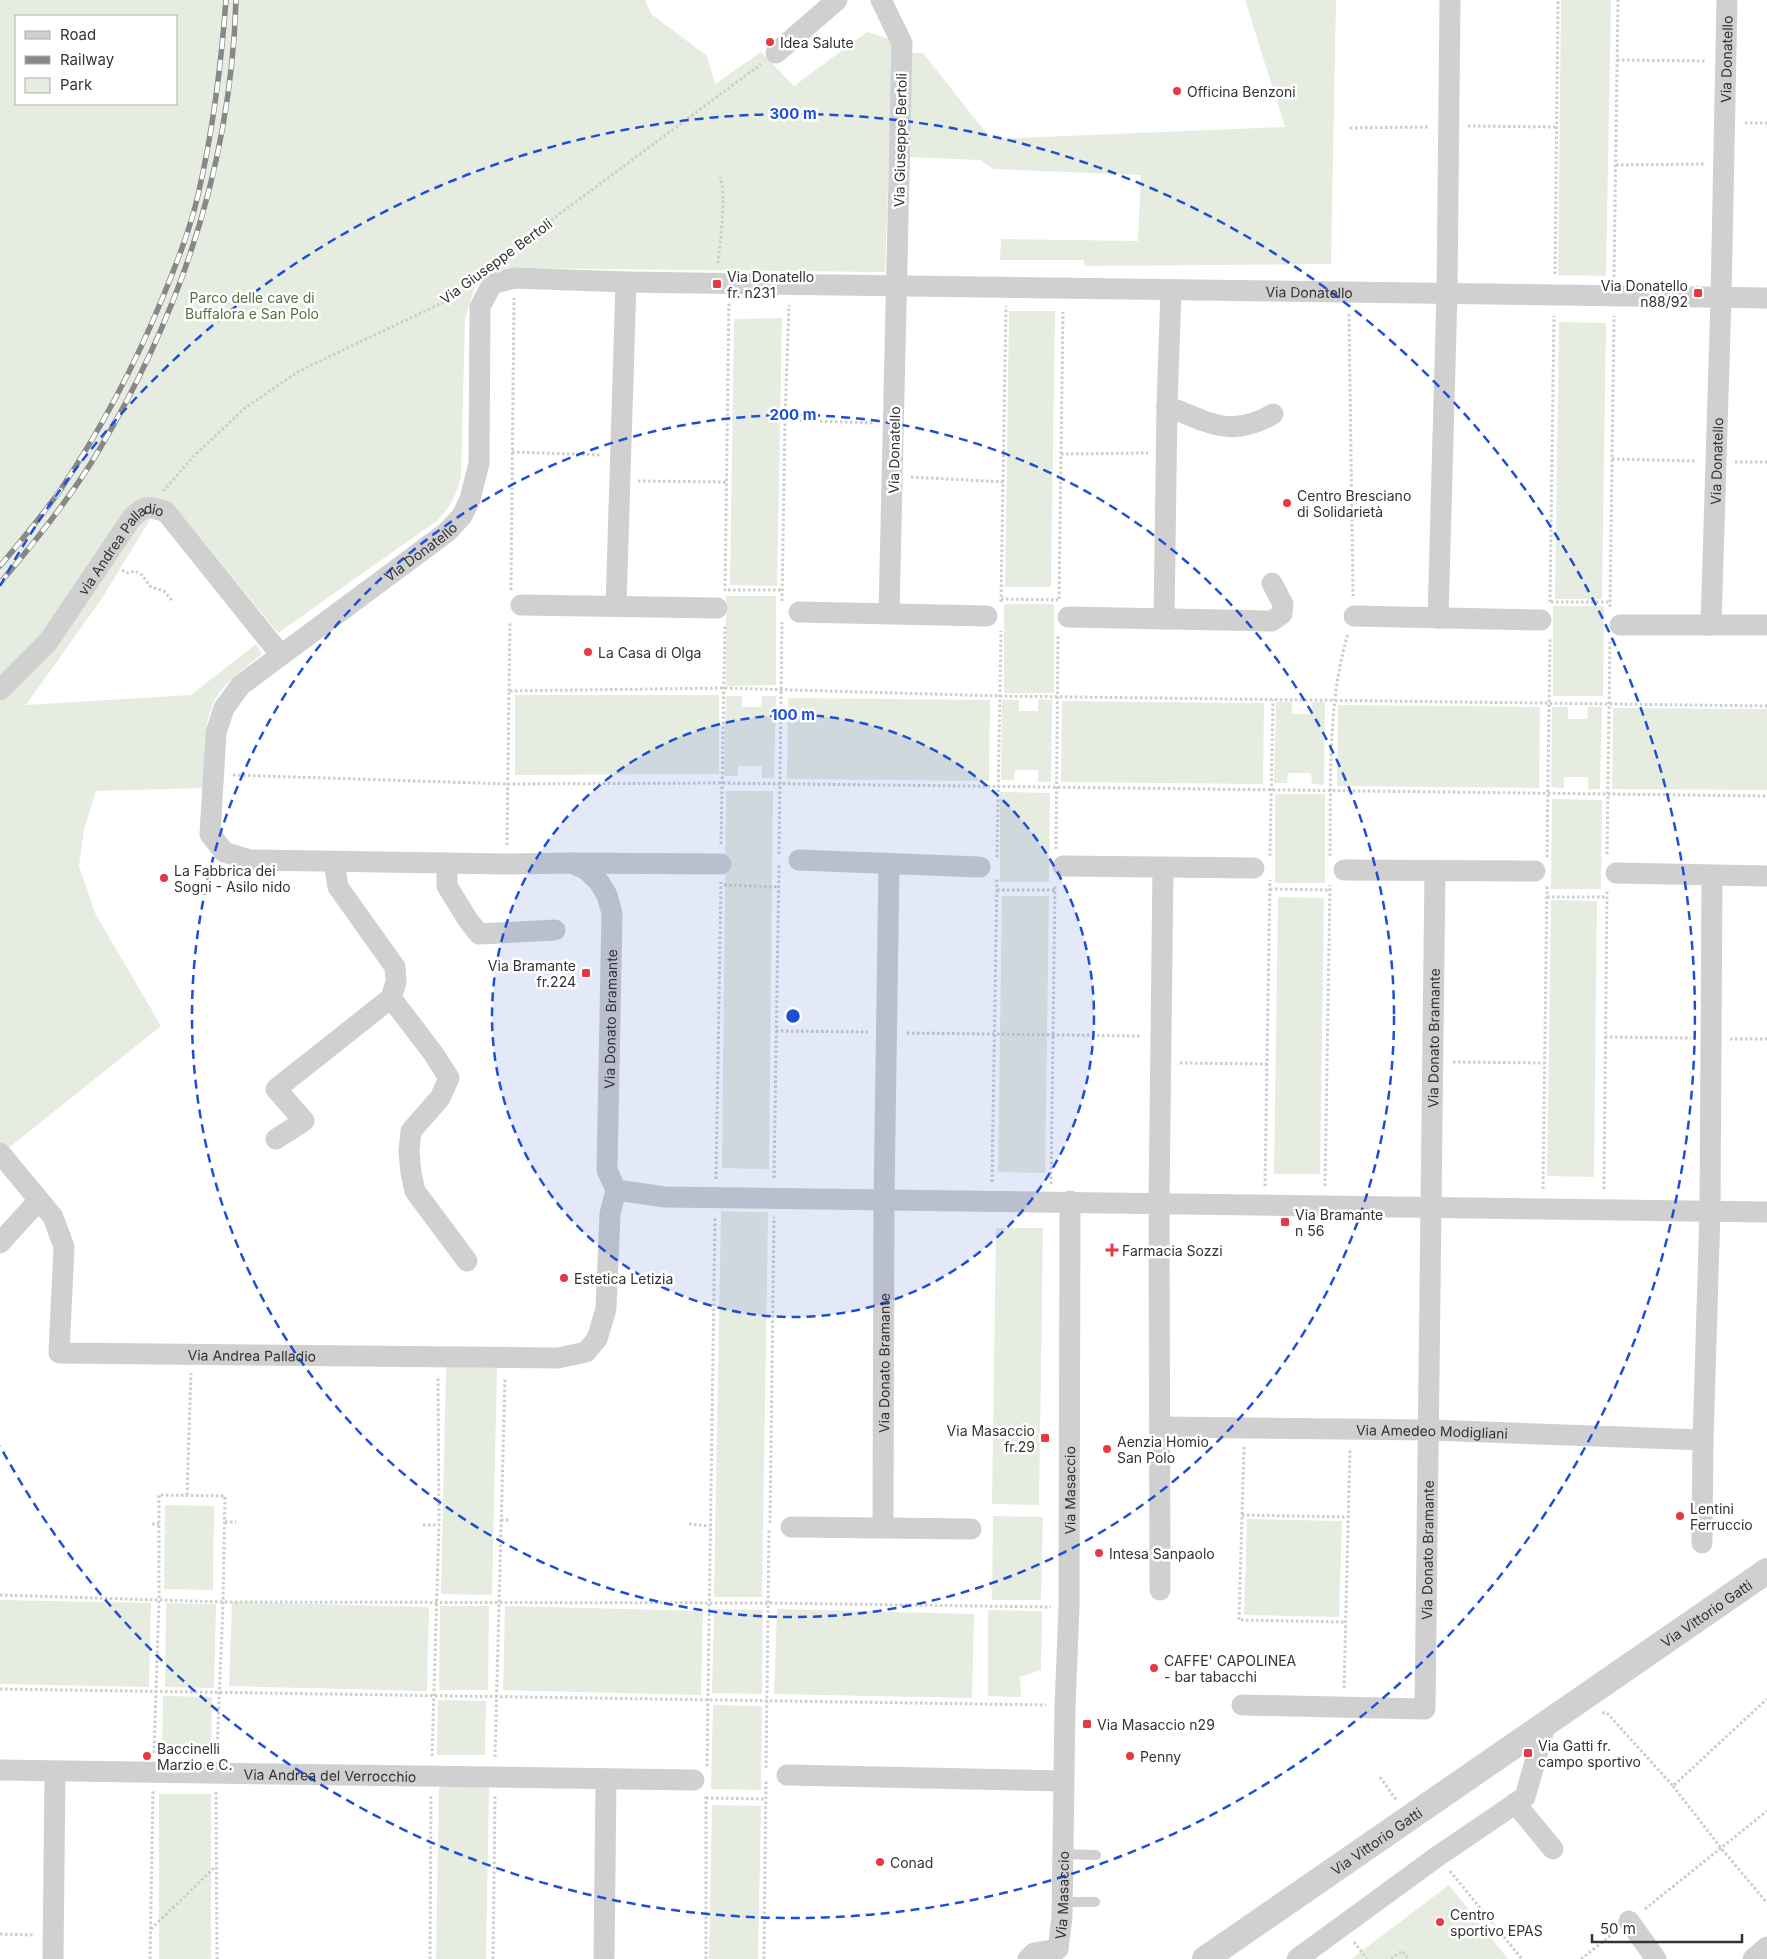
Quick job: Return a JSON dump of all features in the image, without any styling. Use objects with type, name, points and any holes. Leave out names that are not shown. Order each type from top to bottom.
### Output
[{"type":"street","points":[[776,53],[837,0]]},
{"type":"street","name":"Via Giuseppe Bertoli","points":[[881,0],[902,43],[897,286]]},
{"type":"street","points":[[1438,618],[1447,293],[1450,0]]},
{"type":"street","name":"Via Donatello","points":[[1711,625],[1721,298],[1727,0]]},
{"type":"street","name":"Via Donatello","points":[[334,862],[250,860],[224,852],[210,834],[216,733],[224,708],[241,685],[280,654],[446,532],[462,516],[470,499],[479,463],[480,307],[492,284],[514,278],[626,282],[1767,298]]},
{"type":"street","points":[[616,606],[626,282]]},
{"type":"street","name":"Via Donatello","points":[[889,614],[897,286]]},
{"type":"street","points":[[1164,618],[1166,406],[1171,290]]},
{"type":"street","points":[[1166,406],[1220,426],[1238,428],[1258,423],[1273,414]]},
{"type":"street","name":"via Andrea Palladio","points":[[0,690],[48,642],[131,519],[138,511],[149,506],[166,512],[280,654]]},
{"type":"street","points":[[1061,615],[1272,620],[1282,614],[1283,604],[1272,583]]},
{"type":"street","points":[[514,604],[616,606],[723,604]]},
{"type":"street","points":[[1354,616],[1438,618],[1546,611]]},
{"type":"street","points":[[788,613],[996,617]]},
{"type":"street","points":[[1614,623],[1767,625]]},
{"type":"street","points":[[799,860],[991,867]]},
{"type":"street","points":[[276,1139],[304,1121],[276,1089],[391,998],[396,982],[395,967],[338,887],[334,862],[721,864]]},
{"type":"street","points":[[446,862],[448,886],[468,920],[479,934],[555,930]]},
{"type":"street","name":"Via Donato Bramante","points":[[572,863],[587,870],[600,882],[607,895],[612,913],[607,1170],[616,1190]]},
{"type":"street","name":"Via Donato Bramante","points":[[883,1528],[884,1200],[889,864]]},
{"type":"street","points":[[1160,1590],[1159,1203],[1162,867]]},
{"type":"street","points":[[1058,868],[1265,867]]},
{"type":"street","points":[[1335,871],[1534,871]]},
{"type":"street","name":"Via Donato Bramante","points":[[1242,1705],[1426,1709],[1435,871]]},
{"type":"street","points":[[1610,875],[1767,876]]},
{"type":"street","points":[[1702,1543],[1710,1211],[1712,875]]},
{"type":"street","points":[[391,998],[450,1078],[440,1098],[411,1131],[409,1151],[414,1191],[466,1261]]},
{"type":"street","name":"Via Andrea Palladio","points":[[0,1153],[53,1217],[64,1248],[59,1353],[558,1358],[586,1352],[597,1339],[606,1309],[610,1214],[616,1190]]},
{"type":"street","points":[[616,1190],[665,1197],[716,1198],[1060,1201],[1767,1212]]},
{"type":"street","points":[[0,1243],[39,1200]]},
{"type":"street","name":"Via Masaccio","points":[[1060,1201],[1069,1607],[1064,1706],[1062,1854],[1064,1954]]},
{"type":"street","name":"Via Amedeo Modigliani","points":[[1160,1427],[1430,1430],[1703,1440]]},
{"type":"street","points":[[791,1527],[971,1528]]},
{"type":"street","name":"Via Vittorio Gatti","points":[[1205,1959],[1767,1572]]},
{"type":"street","points":[[1297,1959],[1438,1856],[1524,1797],[1546,1723]]},
{"type":"street","name":"Via Andrea del Verrocchio","points":[[0,1770],[702,1780]]},
{"type":"street","points":[[53,1959],[55,1772]]},
{"type":"street","points":[[787,1775],[1012,1786],[1063,1781]]},
{"type":"street","points":[[604,1959],[606,1779]]},
{"type":"street","points":[[1516,1803],[1553,1849]]},
{"type":"street","points":[[1629,1921],[1656,1959]]},
{"type":"street","points":[[1753,1959],[1767,1947]]},
{"type":"street","points":[[1028,1959],[1034,1953],[1064,1954]]},
{"type":"lane","points":[[1062,1854],[1096,1856]]},
{"type":"lane","points":[[1062,1902],[1095,1902]]},
{"type":"path","points":[[1604,1209],[1607,897],[1610,875],[1608,794],[1609,704],[1614,623],[1610,602],[1618,0]]},
{"type":"path","name":"Via Giuseppe Bertoli","points":[[492,265],[776,53]]},
{"type":"path","points":[[1617,60],[1726,61]]},
{"type":"path","points":[[1616,164],[1723,164]]},
{"type":"path","points":[[718,265],[724,196],[720,177]]},
{"type":"path","points":[[708,265],[724,265]]},
{"type":"path","points":[[507,864],[509,691],[514,604],[512,452],[514,278]]},
{"type":"path","name":"Via Giuseppe Bertoli","points":[[149,506],[194,455],[245,408],[299,371],[442,303],[470,281]]},
{"type":"path","points":[[764,1959],[781,689],[788,613],[782,590],[790,284]]},
{"type":"path","points":[[992,1201],[997,890],[991,867],[998,786],[1000,696],[996,617],[1001,599],[1006,288]]},
{"type":"path","points":[[706,1959],[706,1798],[702,1780],[708,1700],[710,1603],[724,688],[723,604],[730,297]]},
{"type":"path","points":[[1060,1201],[1053,1035],[1055,890],[1058,868],[1056,787],[1061,615],[1063,312]]},
{"type":"path","points":[[1325,1205],[1330,890],[1335,871],[1331,790],[1334,701],[1343,648],[1354,616],[1349,314]]},
{"type":"path","points":[[785,420],[894,423]]},
{"type":"path","points":[[512,452],[621,456]]},
{"type":"path","points":[[1061,454],[1166,453]]},
{"type":"path","points":[[1612,459],[1767,462]]},
{"type":"path","points":[[893,476],[1003,482]]},
{"type":"path","points":[[620,481],[727,482]]},
{"type":"path","points":[[122,570],[128,573],[135,571],[142,575],[151,587],[164,591],[173,602]]},
{"type":"path","points":[[723,604],[782,590]]},
{"type":"path","points":[[1001,599],[1061,615]]},
{"type":"path","points":[[1546,611],[1610,602]]},
{"type":"path","points":[[509,691],[724,688],[1000,696],[1767,706]]},
{"type":"path","points":[[1265,1204],[1270,889],[1265,867],[1271,790],[1273,700]]},
{"type":"path","points":[[213,775],[508,784],[722,783],[1767,796]]},
{"type":"path","points":[[721,885],[778,886]]},
{"type":"path","points":[[1270,889],[1330,890]]},
{"type":"path","points":[[997,890],[1055,890]]},
{"type":"path","points":[[1547,897],[1607,897]]},
{"type":"path","points":[[776,1031],[1161,1036]]},
{"type":"path","points":[[1605,1037],[1767,1039]]},
{"type":"path","points":[[1433,1061],[1545,1063]]},
{"type":"path","points":[[1161,1063],[1267,1064]]},
{"type":"path","points":[[187,1495],[191,1354]]},
{"type":"path","points":[[430,1959],[432,1696],[438,1603],[439,1525],[437,1357]]},
{"type":"path","points":[[493,1959],[496,1697],[505,1358]]},
{"type":"path","points":[[1244,1428],[1239,1620],[1346,1622]]},
{"type":"path","points":[[1344,1707],[1351,1429]]},
{"type":"path","points":[[150,1959],[153,1772],[159,1600],[159,1494],[225,1496],[224,1602],[216,1773],[217,1959]]},
{"type":"path","points":[[1242,1515],[1348,1517]]},
{"type":"path","points":[[500,1520],[511,1520]]},
{"type":"path","points":[[225,1522],[236,1522]]},
{"type":"path","points":[[152,1524],[159,1524]]},
{"type":"path","points":[[423,1524],[439,1525]]},
{"type":"path","points":[[689,1524],[710,1526]]},
{"type":"path","points":[[0,1594],[224,1602],[769,1602],[1069,1607]]},
{"type":"path","points":[[0,1689],[1064,1706]]},
{"type":"path","points":[[1673,1786],[1767,1903]]},
{"type":"path","points":[[706,1798],[766,1799]]},
{"type":"path","points":[[1581,1959],[1767,1810]]},
{"type":"path","points":[[1438,1856],[1522,1959]]},
{"type":"path","points":[[150,1930],[217,1866]]},
{"type":"path","points":[[0,1934],[53,1935]]},
{"type":"path","points":[[1391,1959],[1402,1951],[1409,1959]]},
{"type":"green space","name":"Parco delle cave di Buffalora e San Polo","points":[[0,0],[645,0],[651,14],[707,56],[715,84],[761,52],[794,86],[867,32],[893,40],[885,272],[509,268],[480,281],[474,289],[465,319],[461,476],[450,505],[438,520],[278,633],[182,515],[162,500],[101,600],[26,705],[191,695],[256,644],[262,654],[226,685],[215,699],[205,737],[204,788],[96,791],[84,829],[79,866],[95,913],[161,1026],[6,1150],[0,1143]]},
{"type":"green space","points":[[1245,0],[1336,0],[1331,264],[1085,266],[1084,260],[1000,260],[1001,239],[1138,241],[1141,175],[993,169],[980,160],[906,157],[909,53],[923,53],[991,139],[1285,127]]},
{"type":"green space","points":[[1561,0],[1611,0],[1606,276],[1558,275]]},
{"type":"green space","points":[[1009,311],[1055,311],[1051,587],[1005,587]]},
{"type":"green space","points":[[782,318],[777,586],[730,585],[734,319]]},
{"type":"green space","points":[[1559,322],[1606,323],[1602,599],[1555,599]]},
{"type":"green space","points":[[726,596],[776,596],[776,685],[726,686]]},
{"type":"green space","points":[[1004,604],[1054,604],[1054,693],[1004,693]]},
{"type":"green space","points":[[1553,606],[1604,606],[1603,696],[1553,696]]},
{"type":"green space","points":[[515,695],[719,695],[719,774],[515,775]]},
{"type":"green space","points":[[726,696],[742,696],[742,707],[761,707],[762,696],[776,696],[774,778],[762,778],[762,766],[738,766],[738,776],[724,776]]},
{"type":"green space","points":[[788,698],[990,700],[989,781],[787,779]]},
{"type":"green space","points":[[1002,699],[1019,700],[1019,711],[1038,711],[1038,699],[1052,700],[1051,782],[1038,782],[1038,770],[1015,770],[1014,780],[1001,780]]},
{"type":"green space","points":[[1062,701],[1264,703],[1263,784],[1061,782]]},
{"type":"green space","points":[[1276,702],[1292,702],[1292,714],[1311,714],[1312,702],[1325,702],[1324,785],[1312,784],[1311,773],[1288,773],[1287,783],[1274,783]]},
{"type":"green space","points":[[1338,705],[1540,707],[1539,788],[1337,786]]},
{"type":"green space","points":[[1552,707],[1568,707],[1568,719],[1587,719],[1588,707],[1602,707],[1600,789],[1588,789],[1588,777],[1564,777],[1564,788],[1551,787]]},
{"type":"green space","points":[[1613,708],[1767,709],[1767,790],[1612,789]]},
{"type":"green space","points":[[726,791],[773,791],[769,1169],[722,1168]]},
{"type":"green space","points":[[1000,792],[1050,793],[1049,882],[1000,882]]},
{"type":"green space","points":[[1275,794],[1325,794],[1325,883],[1275,883]]},
{"type":"green space","points":[[1552,799],[1602,800],[1601,889],[1551,889]]},
{"type":"green space","points":[[1002,896],[1049,896],[1045,1173],[998,1172]]},
{"type":"green space","points":[[1278,897],[1324,898],[1320,1174],[1274,1174]]},
{"type":"green space","points":[[1551,900],[1597,901],[1594,1177],[1547,1176]]},
{"type":"green space","points":[[721,1211],[768,1212],[762,1597],[714,1597]]},
{"type":"green space","points":[[996,1228],[1043,1228],[1039,1505],[992,1504]]},
{"type":"green space","points":[[446,1367],[497,1368],[492,1595],[441,1594]]},
{"type":"green space","points":[[165,1505],[214,1506],[213,1590],[164,1589]]},
{"type":"green space","points":[[993,1516],[1043,1517],[1041,1600],[992,1600]]},
{"type":"green space","points":[[1247,1519],[1342,1521],[1339,1617],[1244,1615]]},
{"type":"green space","points":[[0,1600],[151,1603],[149,1687],[0,1684]]},
{"type":"green space","points":[[232,1602],[429,1607],[427,1691],[229,1686]]},
{"type":"green space","points":[[166,1603],[216,1604],[214,1688],[165,1687]]},
{"type":"green space","points":[[440,1606],[489,1606],[488,1690],[439,1690]]},
{"type":"green space","points":[[505,1606],[703,1611],[701,1695],[503,1690]]},
{"type":"green space","points":[[714,1609],[763,1610],[762,1694],[712,1693]]},
{"type":"green space","points":[[777,1609],[974,1614],[972,1698],[774,1694]]},
{"type":"green space","points":[[988,1610],[1042,1611],[1041,1670],[1020,1677],[1021,1697],[988,1696]]},
{"type":"green space","points":[[163,1696],[212,1697],[211,1752],[162,1751]]},
{"type":"green space","points":[[438,1700],[486,1701],[485,1755],[437,1755]]},
{"type":"green space","points":[[713,1705],[762,1706],[761,1790],[711,1789]]},
{"type":"green space","points":[[439,1787],[489,1787],[486,1959],[436,1959]]},
{"type":"green space","points":[[159,1794],[211,1794],[211,1959],[159,1959]]},
{"type":"green space","points":[[712,1805],[761,1806],[758,1959],[709,1959]]},
{"type":"green space","name":"Centro sportivo EPAS","points":[[1449,1885],[1508,1959],[1351,1959]]},
{"type":"railway","points":[[0,566],[54,499],[76,466],[129,372],[152,324],[182,247],[198,195],[216,98],[226,0]]},
{"type":"railway","points":[[0,583],[52,518],[99,450],[129,397],[155,344],[178,289],[197,234],[212,177],[224,119],[232,60],[236,0]]},
{"type":"place","name":"Idea Salute","points":[[770,42]]},
{"type":"place","name":"Officina Benzoni","points":[[1177,91]]},
{"type":"place","name":"Via Donatello fr. n231","points":[[717,284]]},
{"type":"place","name":"Via Donatello n88/92","points":[[1698,293]]},
{"type":"place","name":"Centro Bresciano di Solidarietà","points":[[1287,503]]},
{"type":"place","name":"La Casa di Olga","points":[[588,652]]},
{"type":"place","name":"La Fabbrica dei Sogni - Asilo nido","points":[[164,878]]},
{"type":"place","name":"Via Bramante fr.224","points":[[586,973]]},
{"type":"place","name":"Via Bramante n 56","points":[[1285,1222]]},
{"type":"place","name":"Farmacia Sozzi","points":[[1112,1250]]},
{"type":"place","name":"Estetica Letizia","points":[[564,1278]]},
{"type":"place","name":"Via Masaccio fr.29","points":[[1045,1438]]},
{"type":"place","name":"Aenzia Homio San Polo","points":[[1107,1449]]},
{"type":"place","name":"Lentini Ferruccio","points":[[1680,1516]]},
{"type":"place","name":"Intesa Sanpaolo","points":[[1099,1553]]},
{"type":"place","name":"CAFFE' CAPOLINEA - bar tabacchi","points":[[1154,1668]]},
{"type":"place","name":"Via Masaccio n29","points":[[1087,1724]]},
{"type":"place","name":"Via Gatti fr. campo sportivo","points":[[1528,1753]]},
{"type":"place","name":"Baccinelli Marzio e C.","points":[[147,1756]]},
{"type":"place","name":"Penny","points":[[1130,1756]]},
{"type":"place","name":"Conad","points":[[880,1862]]},
{"type":"place","name":"Centro sportivo EPAS","points":[[1440,1922]]}]
